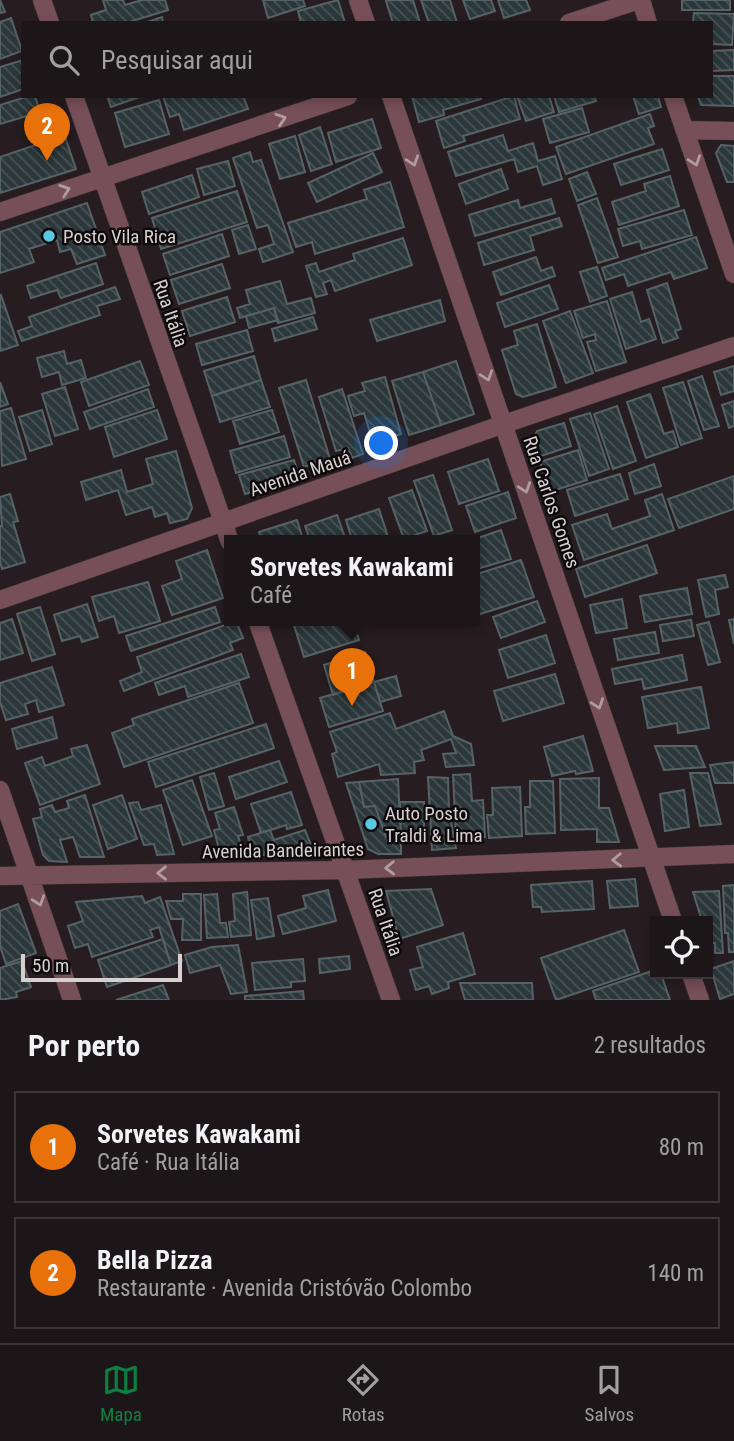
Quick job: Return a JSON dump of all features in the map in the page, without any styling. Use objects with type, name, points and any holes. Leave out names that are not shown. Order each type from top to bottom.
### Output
[{"type":"street","points":[[42,0],[49,21]]},
{"type":"street","points":[[358,0],[365,21]]},
{"type":"street","points":[[575,21],[640,0],[647,21]]},
{"type":"street","name":"Rua Itália","points":[[75,98],[227,535]]},
{"type":"street","points":[[0,212],[342,98]]},
{"type":"street","name":"Rua Carlos Gomes","points":[[392,98],[671,916]]},
{"type":"street","points":[[674,98],[734,275]]},
{"type":"street","points":[[685,130],[734,131]]},
{"type":"street","name":"Avenida Mauá","points":[[0,600],[734,346]]},
{"type":"street","name":"Rua Itália","points":[[259,626],[391,1000]]},
{"type":"street","points":[[0,790],[72,1000]]},
{"type":"street","name":"Avenida Bandeirantes","points":[[0,876],[345,870],[734,854]]},
{"type":"street","points":[[693,979],[701,1000]]},
{"type":"building","points":[[0,0],[5,12],[0,13]]},
{"type":"building","points":[[103,0],[123,0],[125,5],[142,0],[165,0],[168,10],[132,21],[92,21],[91,15],[106,10]]},
{"type":"building","points":[[263,0],[303,0],[305,6],[268,18]]},
{"type":"building","points":[[338,0],[344,21],[300,21],[298,11]]},
{"type":"building","points":[[413,0],[419,21],[392,21],[386,1]]},
{"type":"building","points":[[421,0],[450,0],[456,21],[428,21]]},
{"type":"building","points":[[463,0],[491,0],[495,11],[470,19]]},
{"type":"building","points":[[498,0],[526,0],[530,10],[504,18]]},
{"type":"building","points":[[682,0],[730,0],[730,10],[682,10]]},
{"type":"building","points":[[694,13],[734,14],[732,45],[713,44],[713,21],[693,21]]},
{"type":"building","points":[[11,18],[21,51],[0,59],[0,22]]},
{"type":"building","points":[[734,50],[734,70],[713,71],[713,51]]},
{"type":"building","points":[[21,61],[21,90],[0,97],[0,67]]},
{"type":"building","points":[[713,76],[734,76],[734,106],[701,105],[699,98],[713,98]]},
{"type":"building","points":[[23,98],[36,98],[40,112],[0,124],[0,105]]},
{"type":"building","points":[[108,98],[136,98],[111,107]]},
{"type":"building","points":[[164,98],[244,98],[248,109],[184,130],[179,114],[170,117]]},
{"type":"building","points":[[413,98],[481,98],[443,110],[444,115],[419,122]]},
{"type":"building","points":[[508,98],[515,98],[520,119],[463,136],[465,141],[444,148],[436,121]]},
{"type":"building","points":[[518,98],[550,98],[554,112],[526,121]]},
{"type":"building","points":[[555,98],[595,98],[596,101],[559,112]]},
{"type":"building","points":[[634,98],[659,98],[661,107],[639,114]]},
{"type":"building","points":[[159,100],[169,134],[125,147],[115,113]]},
{"type":"building","points":[[582,108],[589,132],[550,143],[543,119]]},
{"type":"building","points":[[650,114],[654,126],[648,128],[654,144],[566,174],[556,147]]},
{"type":"building","points":[[372,119],[381,148],[336,162],[328,133]]},
{"type":"building","points":[[320,127],[332,164],[311,171],[299,135]]},
{"type":"building","points":[[62,128],[76,169],[0,193],[0,157],[39,144],[36,136]]},
{"type":"building","points":[[503,135],[508,151],[533,143],[538,161],[555,156],[562,179],[543,185],[537,166],[518,172],[514,159],[456,176],[448,152]]},
{"type":"building","points":[[295,136],[305,172],[280,179],[269,144]]},
{"type":"building","points":[[721,145],[734,146],[734,182],[727,182],[716,153]]},
{"type":"building","points":[[662,149],[669,170],[621,185],[614,164]]},
{"type":"building","points":[[250,152],[253,162],[261,160],[293,252],[263,262],[259,249],[274,244],[268,225],[257,228],[233,158]]},
{"type":"building","points":[[373,153],[382,172],[317,202],[308,183]]},
{"type":"building","points":[[228,161],[235,186],[204,195],[197,169]]},
{"type":"building","points":[[501,169],[508,189],[466,204],[459,184]]},
{"type":"building","points":[[587,172],[596,194],[577,201],[569,179]]},
{"type":"building","points":[[192,175],[199,197],[149,214],[142,192]]},
{"type":"building","points":[[670,176],[679,206],[619,225],[612,202],[646,191],[644,184]]},
{"type":"building","points":[[390,182],[404,227],[315,254],[312,242],[296,247],[288,223],[367,199],[364,190]]},
{"type":"building","points":[[237,191],[247,222],[161,249],[152,218]]},
{"type":"building","points":[[597,198],[618,257],[598,263],[578,205]]},
{"type":"building","points":[[551,199],[555,213],[475,236],[469,215],[518,200],[520,208]]},
{"type":"building","name":"Posto Vila Rica","points":[[87,203],[105,255],[77,264],[71,249],[60,252],[57,240],[29,249],[34,262],[0,273],[0,232]]},
{"type":"building","points":[[684,210],[692,235],[642,249],[640,241],[623,246],[618,229]]},
{"type":"building","points":[[559,218],[562,226],[530,236],[534,250],[484,265],[478,243]]},
{"type":"building","points":[[248,225],[256,249],[239,254],[232,230]]},
{"type":"building","points":[[222,234],[229,256],[170,275],[163,254]]},
{"type":"building","points":[[696,237],[707,268],[674,279],[671,272],[628,286],[624,274],[606,280],[602,268]]},
{"type":"building","points":[[403,238],[412,265],[335,291],[331,280],[323,283],[327,294],[316,297],[306,266],[316,263],[319,272],[355,260],[353,254]]},
{"type":"building","points":[[536,257],[541,271],[552,267],[555,276],[501,295],[493,272]]},
{"type":"building","points":[[96,263],[103,284],[61,298],[57,290],[31,298],[27,286]]},
{"type":"building","points":[[222,264],[230,288],[179,304],[171,280]]},
{"type":"building","points":[[597,267],[607,296],[590,302],[580,272]]},
{"type":"building","points":[[280,281],[287,304],[311,298],[315,313],[278,323],[274,308],[240,318],[237,308],[250,304],[246,290]]},
{"type":"building","points":[[667,283],[681,329],[675,331],[678,338],[663,343],[647,290]]},
{"type":"building","points":[[549,285],[558,309],[505,327],[497,303]]},
{"type":"building","points":[[115,287],[120,299],[97,306],[100,315],[22,341],[18,331],[32,326],[29,317]]},
{"type":"building","points":[[632,292],[641,322],[649,319],[656,339],[626,349],[610,299]]},
{"type":"building","points":[[0,296],[18,345],[0,351]]},
{"type":"building","points":[[227,297],[235,322],[190,336],[182,311]]},
{"type":"building","points":[[440,300],[445,321],[377,341],[370,320]]},
{"type":"building","points":[[607,301],[626,362],[596,371],[587,342],[596,340],[595,334],[583,338],[574,311]]},
{"type":"building","points":[[274,308],[278,320],[249,328],[246,316]]},
{"type":"building","points":[[570,311],[593,373],[566,383],[543,321]]},
{"type":"building","points":[[313,317],[317,329],[275,341],[272,329]]},
{"type":"building","points":[[537,324],[556,387],[523,397],[516,394],[502,350],[518,345],[514,331]]},
{"type":"building","points":[[247,330],[253,351],[202,365],[196,344]]},
{"type":"building","points":[[64,351],[67,364],[81,360],[86,378],[62,385],[59,372],[42,377],[37,358]]},
{"type":"building","points":[[254,356],[261,380],[212,396],[204,371]]},
{"type":"building","points":[[140,361],[149,385],[89,406],[81,382]]},
{"type":"building","points":[[456,361],[474,414],[441,425],[423,372]]},
{"type":"building","points":[[734,366],[734,391],[721,395],[714,372]]},
{"type":"building","points":[[423,372],[441,425],[409,435],[392,381]]},
{"type":"building","points":[[702,376],[719,426],[704,430],[688,381]]},
{"type":"building","points":[[385,377],[401,434],[373,442],[364,413],[354,416],[348,396],[365,391],[362,383]]},
{"type":"building","points":[[261,380],[270,407],[220,422],[212,396]]},
{"type":"building","points":[[306,380],[330,459],[304,467],[279,388]]},
{"type":"building","points":[[0,382],[8,404],[0,407]]},
{"type":"building","points":[[683,382],[702,438],[681,445],[663,388]]},
{"type":"building","points":[[65,387],[78,429],[55,436],[42,394]]},
{"type":"building","points":[[148,389],[154,407],[90,429],[84,412]]},
{"type":"building","points":[[342,389],[363,454],[352,458],[348,448],[336,451],[319,397]]},
{"type":"building","points":[[650,394],[664,434],[673,431],[678,447],[646,458],[627,402]]},
{"type":"building","points":[[734,401],[734,426],[729,428],[722,405]]},
{"type":"building","points":[[617,406],[636,461],[613,469],[594,414]]},
{"type":"building","points":[[11,408],[26,459],[2,466],[0,411]]},
{"type":"building","points":[[42,410],[52,444],[30,451],[19,417]]},
{"type":"building","points":[[157,410],[167,439],[114,457],[105,427]]},
{"type":"building","points":[[272,410],[279,432],[240,444],[233,421]]},
{"type":"building","points":[[590,413],[609,469],[589,476],[570,419]]},
{"type":"building","points":[[564,423],[571,446],[538,457],[533,440],[537,431]]},
{"type":"building","points":[[284,436],[290,457],[236,473],[230,451]]},
{"type":"building","points":[[578,450],[587,480],[549,492],[540,462]]},
{"type":"building","points":[[176,451],[192,508],[187,519],[170,523],[167,513],[155,517],[152,507],[126,515],[118,490],[86,500],[81,482],[121,470],[127,492],[153,484],[146,459]]},
{"type":"building","points":[[488,459],[499,491],[459,504],[448,472]]},
{"type":"building","points":[[294,460],[300,479],[245,494],[239,475]]},
{"type":"building","points":[[654,464],[661,486],[635,494],[629,473]]},
{"type":"building","points":[[620,474],[628,499],[575,516],[567,490]]},
{"type":"building","points":[[433,475],[452,530],[434,535],[414,481]]},
{"type":"building","points":[[734,476],[734,509],[679,528],[668,499]]},
{"type":"building","points":[[412,490],[427,531],[403,535],[389,498]]},
{"type":"building","points":[[508,492],[516,518],[475,532],[466,506]]},
{"type":"building","points":[[10,494],[18,521],[13,522],[25,562],[2,569],[0,497]]},
{"type":"building","points":[[662,494],[674,530],[584,560],[572,525],[607,514],[612,529],[650,516],[645,500]]},
{"type":"building","points":[[379,509],[387,535],[350,535],[346,520]]},
{"type":"building","points":[[337,515],[344,535],[308,535],[305,526]]},
{"type":"building","points":[[297,520],[302,535],[260,535],[259,532]]},
{"type":"building","points":[[501,530],[511,559],[480,568],[480,537]]},
{"type":"building","points":[[647,545],[657,573],[585,597],[576,569]]},
{"type":"building","points":[[207,550],[223,598],[172,615],[162,586],[182,579],[176,561]]},
{"type":"building","points":[[521,560],[534,597],[480,614],[480,573]]},
{"type":"building","points":[[725,575],[728,587],[715,590],[719,614],[706,617],[698,580]]},
{"type":"building","points":[[148,582],[160,621],[119,633],[114,616],[99,621],[92,597]]},
{"type":"building","points":[[687,588],[692,614],[645,622],[640,596]]},
{"type":"building","points":[[622,599],[627,628],[596,633],[590,605]]},
{"type":"building","points":[[537,601],[545,622],[501,638],[493,617]]},
{"type":"building","points":[[87,604],[98,637],[82,642],[80,636],[62,641],[54,615]]},
{"type":"building","points":[[40,607],[55,654],[32,661],[17,614]]},
{"type":"building","points":[[215,607],[220,622],[131,651],[126,636]]},
{"type":"building","points":[[12,619],[23,653],[0,660],[0,623]]},
{"type":"building","points":[[734,619],[734,644],[729,620]]},
{"type":"building","points":[[691,620],[694,636],[663,641],[660,625]]},
{"type":"building","points":[[709,622],[720,662],[708,665],[697,625]]},
{"type":"building","points":[[224,625],[238,626],[243,638],[230,643],[233,650],[124,691],[120,681],[142,672],[137,657]]},
{"type":"building","points":[[294,626],[355,626],[359,640],[304,657]]},
{"type":"building","points":[[655,632],[659,653],[618,660],[614,639]]},
{"type":"building","points":[[546,635],[555,663],[508,678],[499,650]]},
{"type":"building","points":[[365,652],[374,682],[333,695],[324,665]]},
{"type":"building","points":[[241,654],[249,677],[188,697],[185,686],[159,695],[155,683]]},
{"type":"building","points":[[682,655],[687,680],[644,689],[642,679],[615,684],[612,669]]},
{"type":"building","points":[[52,667],[64,705],[39,712],[36,700],[25,704],[28,714],[6,720],[0,702],[0,683]]},
{"type":"building","points":[[555,674],[564,703],[503,721],[494,691]]},
{"type":"building","points":[[396,676],[401,696],[380,702],[374,682]]},
{"type":"building","points":[[374,682],[383,711],[329,727],[320,698]]},
{"type":"building","points":[[239,683],[253,723],[124,767],[112,733],[134,725],[132,719]]},
{"type":"building","points":[[701,687],[709,728],[678,733],[677,723],[648,728],[642,697]]},
{"type":"building","points":[[444,711],[453,736],[471,744],[474,765],[446,767],[443,754],[456,753],[451,739],[421,750],[424,760],[414,762],[415,773],[381,775],[379,764],[338,777],[332,754],[337,752],[330,732],[390,713],[396,729]]},
{"type":"building","points":[[52,717],[57,738],[17,749],[12,729]]},
{"type":"building","points":[[266,724],[274,748],[156,787],[148,762]]},
{"type":"building","points":[[583,736],[593,771],[576,774],[575,771],[552,776],[544,747]]},
{"type":"building","points":[[87,745],[100,784],[40,805],[25,763],[42,757],[45,766],[73,756],[71,749]]},
{"type":"building","points":[[655,746],[696,746],[705,767],[664,770]]},
{"type":"building","points":[[279,761],[287,782],[236,799],[229,777]]},
{"type":"building","points":[[734,762],[734,783],[715,783],[710,765]]},
{"type":"building","points":[[214,773],[224,806],[209,810],[200,777]]},
{"type":"building","points":[[690,773],[708,773],[721,824],[700,826]]},
{"type":"building","points":[[470,774],[472,801],[483,800],[485,837],[456,839],[453,775]]},
{"type":"building","points":[[428,777],[448,778],[449,811],[456,848],[432,850]]},
{"type":"building","points":[[599,778],[599,808],[609,808],[619,842],[597,842],[597,829],[561,830],[560,779]]},
{"type":"building","points":[[398,779],[401,842],[388,843],[375,806],[364,807],[359,782]]},
{"type":"building","points":[[192,780],[212,836],[183,845],[163,790]]},
{"type":"building","points":[[530,781],[553,781],[555,833],[526,834],[525,807],[530,807]]},
{"type":"building","name":"Auto Posto Traldi & Lima","points":[[359,782],[364,807],[375,806],[388,843],[401,842],[401,854],[378,854],[368,849],[346,783]]},
{"type":"building","points":[[520,787],[522,836],[489,838],[487,815],[493,815],[492,788]]},
{"type":"building","points":[[684,790],[689,827],[665,831],[660,794]]},
{"type":"building","points":[[291,792],[302,825],[287,829],[286,825],[261,833],[251,804]]},
{"type":"building","points":[[85,795],[104,857],[80,857],[73,837],[60,840],[67,862],[49,861],[43,855],[33,819],[42,817],[40,809],[52,805],[55,812],[69,808],[67,801]]},
{"type":"building","points":[[122,795],[137,839],[108,849],[93,805]]},
{"type":"building","points":[[138,802],[141,810],[161,805],[174,854],[157,855],[154,844],[144,845],[129,803]]},
{"type":"building","points":[[400,802],[424,802],[424,842],[401,842]]},
{"type":"building","points":[[234,807],[243,835],[238,836],[243,851],[231,854],[228,846],[219,849],[214,830],[220,829],[215,813]]},
{"type":"building","points":[[270,830],[274,840],[305,830],[314,853],[252,855],[248,837]]},
{"type":"building","points":[[635,879],[638,906],[610,908],[607,881]]},
{"type":"building","points":[[592,881],[594,909],[542,912],[541,907],[533,907],[531,885]]},
{"type":"building","points":[[734,885],[734,952],[729,952],[728,933],[725,933],[723,886]]},
{"type":"building","points":[[431,889],[443,925],[399,939],[386,891]]},
{"type":"building","points":[[328,890],[336,921],[283,934],[278,916],[306,908],[303,896]]},
{"type":"building","points":[[719,891],[723,953],[715,953],[713,916],[700,916],[693,892]]},
{"type":"building","points":[[247,892],[251,935],[231,937],[229,922],[235,921],[233,894]]},
{"type":"building","points":[[183,894],[201,894],[201,940],[182,940],[183,919],[171,919],[166,901],[183,901]]},
{"type":"building","points":[[217,894],[220,923],[226,923],[228,937],[207,938],[204,895]]},
{"type":"building","points":[[142,896],[145,903],[160,897],[182,961],[171,965],[159,927],[150,930],[153,937],[92,957],[88,944],[75,948],[68,926],[83,921],[76,902]]},
{"type":"building","points":[[268,898],[274,936],[257,939],[251,900]]},
{"type":"building","points":[[18,904],[36,953],[6,964],[0,946],[0,911]]},
{"type":"building","points":[[624,930],[639,972],[556,1000],[541,958]]},
{"type":"building","points":[[463,933],[475,974],[448,982],[449,988],[432,994],[429,986],[416,990],[410,970],[423,967],[417,947]]},
{"type":"building","points":[[163,939],[171,965],[107,987],[98,960]]},
{"type":"building","points":[[238,945],[247,992],[231,994],[220,965],[190,973],[185,955],[212,947]]},
{"type":"building","points":[[349,956],[350,969],[320,973],[319,959]]},
{"type":"building","points":[[303,959],[305,981],[291,982],[291,987],[255,990],[252,963]]},
{"type":"building","points":[[22,961],[31,987],[16,992],[17,997],[0,1000],[0,968]]},
{"type":"building","points":[[734,961],[734,994],[720,999],[713,968]]},
{"type":"building","points":[[650,972],[650,979],[663,979],[670,1000],[596,1000],[593,991]]},
{"type":"building","points":[[460,983],[532,983],[533,1000],[465,1000]]},
{"type":"building","points":[[163,985],[169,1000],[116,1000]]},
{"type":"building","points":[[303,991],[304,1000],[245,1000],[245,996]]},
{"type":"place","name":"Bella Pizza","points":[[47,161]]},
{"type":"place","name":"Posto Vila Rica","points":[[49,236]]},
{"type":"place","name":"Sorvetes Kawakami","points":[[352,706]]},
{"type":"place","name":"Auto Posto Traldi & Lima","points":[[371,824]]}]
